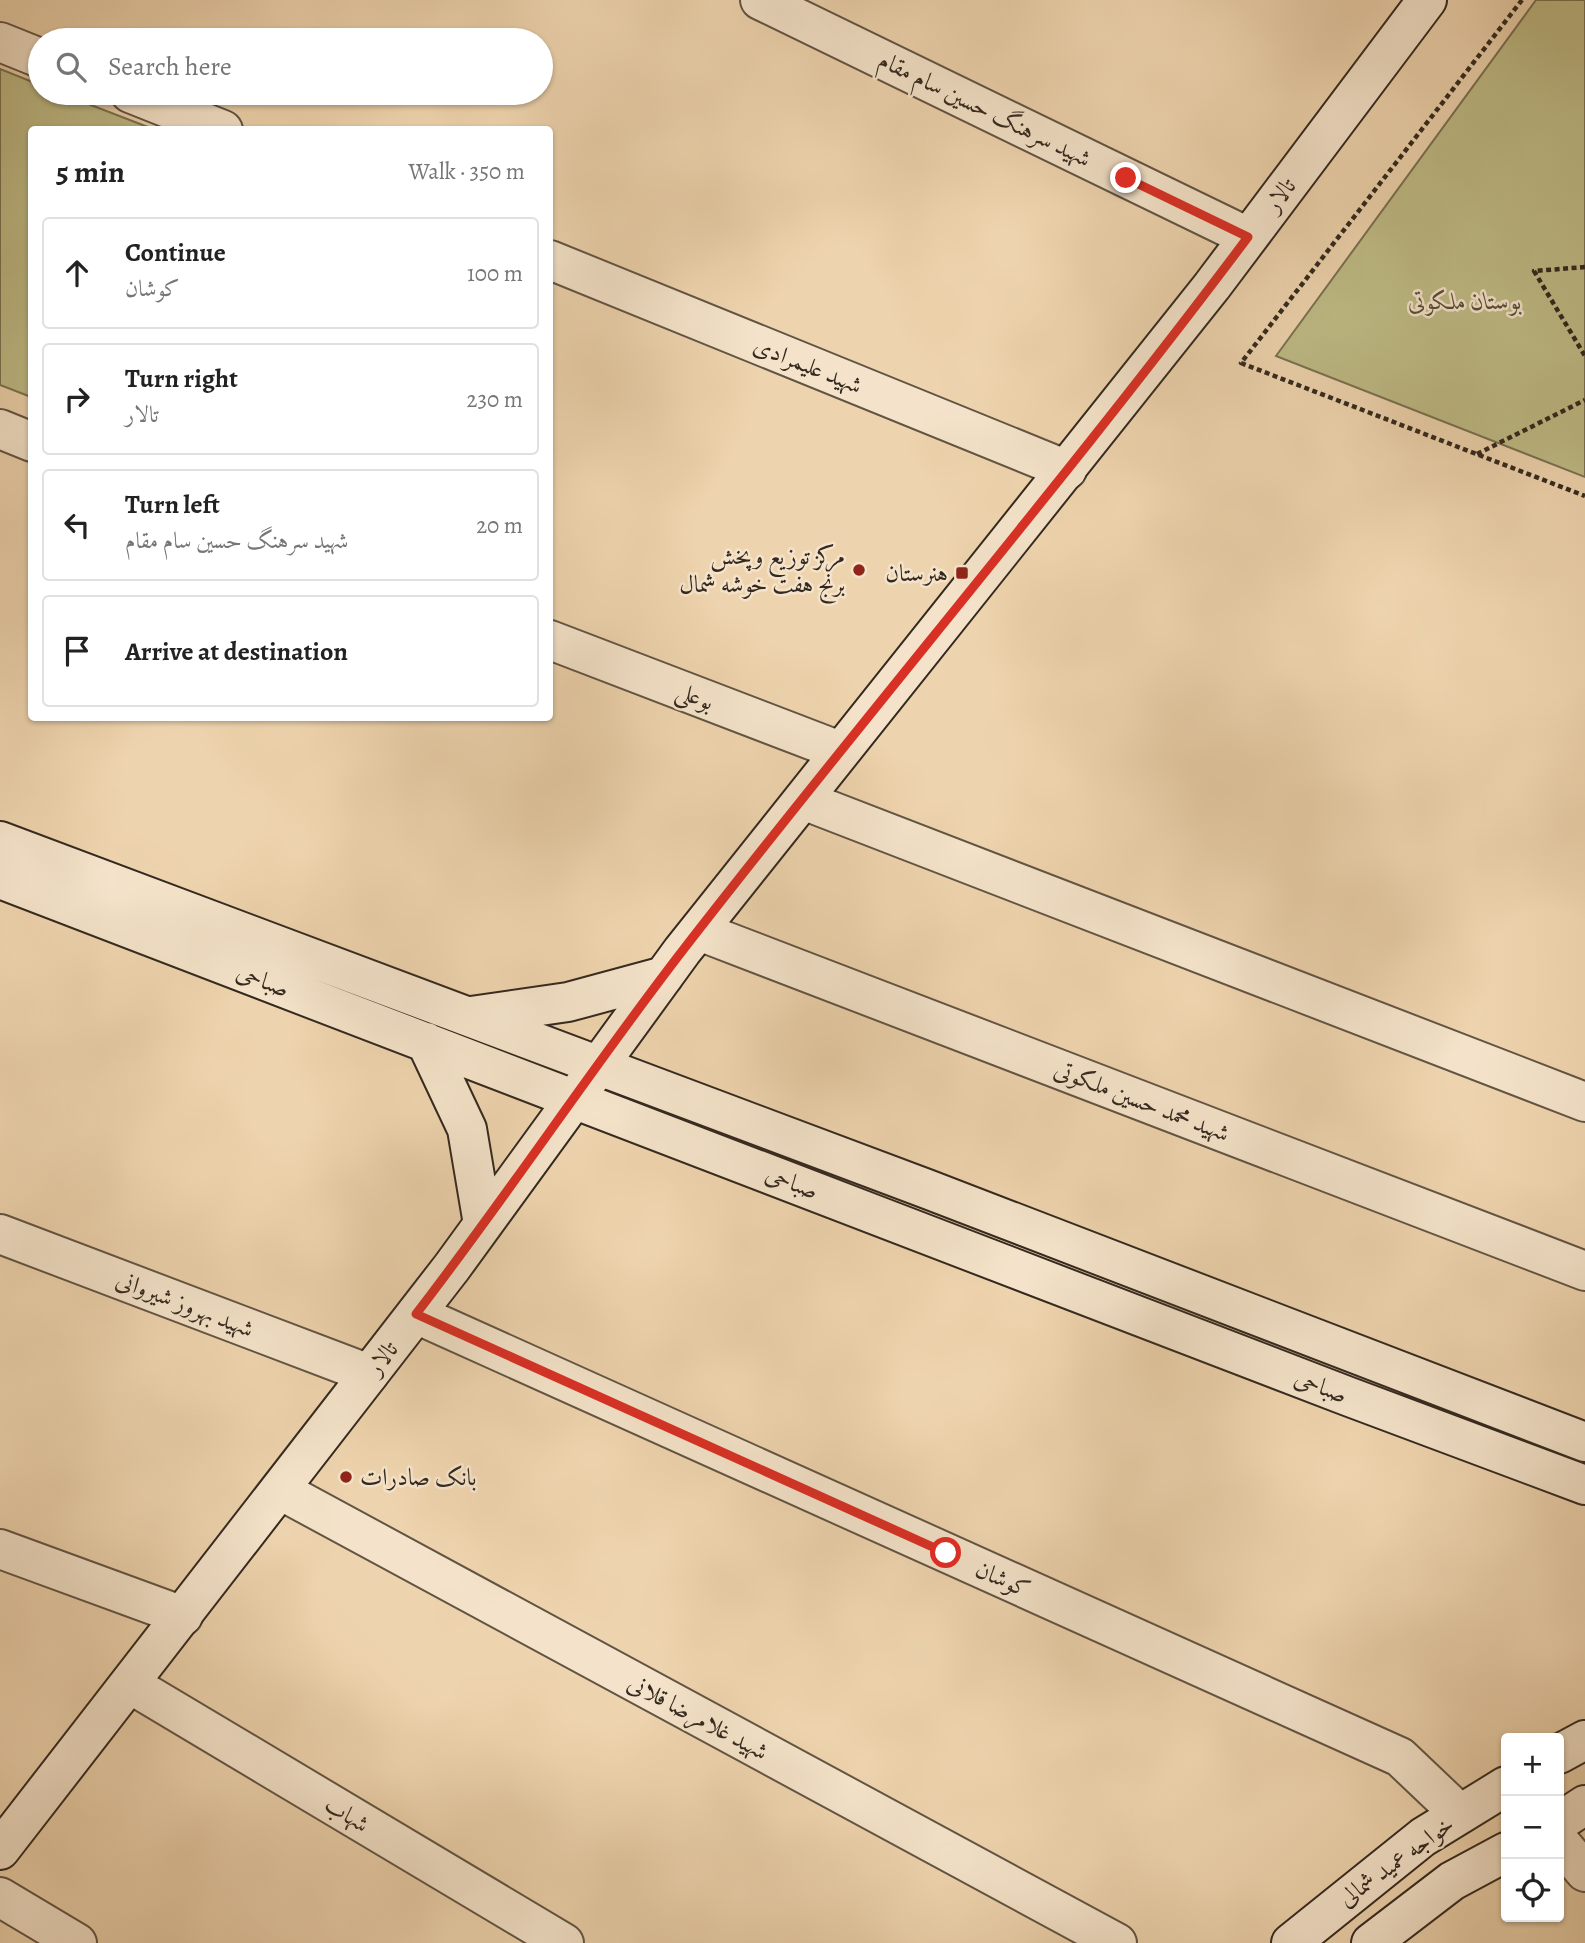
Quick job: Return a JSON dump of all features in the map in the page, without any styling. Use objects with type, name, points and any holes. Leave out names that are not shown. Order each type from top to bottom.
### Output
[{"type":"street","name":"شهید سرهنگ حسین سام مقام","points":[[760,0],[1248,237]]},
{"type":"street","name":"تالار","points":[[0,1850],[416,1314],[664,976],[840,751],[1067,470],[1248,237],[1416,3]]},
{"type":"street","points":[[0,42],[28,53]]},
{"type":"street","points":[[160,105],[213,126]]},
{"type":"street","name":"شهید علیمرادی","points":[[553,261],[1067,470]]},
{"type":"street","points":[[0,429],[28,440]]},
{"type":"street","name":"بوعلی","points":[[553,641],[840,751]]},
{"type":"street","points":[[803,800],[1585,1102]]},
{"type":"street","name":"صباحی","points":[[0,841],[940,1194],[1585,1441]]},
{"type":"street","name":"صباحی","points":[[0,879],[1585,1485]]},
{"type":"street","name":"شهید محمد حسین ملکوتی","points":[[699,931],[1585,1271]]},
{"type":"street","points":[[468,1017],[568,1002],[664,976]]},
{"type":"street","points":[[426,1042],[467,1129],[483,1224]]},
{"type":"street","name":"شهید بهروز شیروانی","points":[[0,1234],[369,1374]]},
{"type":"street","name":"کوشان","points":[[416,1314],[1399,1757],[1460,1814]]},
{"type":"street","points":[[1493,1451],[1507,1412]]},
{"type":"street","name":"شهید غلامرضا قلانی","points":[[280,1490],[1117,1943]]},
{"type":"street","points":[[0,1549],[183,1616]]},
{"type":"street","name":"شهاب","points":[[130,1684],[564,1943]]},
{"type":"street","points":[[1564,1751],[1585,1740]]},
{"type":"street","name":"خواجه عمید شمالی","points":[[1291,1943],[1423,1837],[1501,1789]]},
{"type":"street","points":[[1564,1819],[1585,1805]]},
{"type":"street","points":[[1564,1847],[1585,1872]]},
{"type":"street","name":"خواجه عمید شمالی","points":[[1371,1943],[1452,1881],[1501,1855]]},
{"type":"street","points":[[0,1897],[77,1943]]},
{"type":"path","points":[[1522,0],[1241,363],[1585,496]]},
{"type":"path","points":[[1585,267],[1534,271],[1585,356]]},
{"type":"path","points":[[1476,454],[1585,400]]},
{"type":"green space","name":"بوستان ملکوتی","points":[[1536,0],[1585,0],[1585,477],[1276,356]]},
{"type":"green space","points":[[0,69],[28,80],[28,105],[91,105],[145,126],[28,126],[28,396],[0,385]]},
{"type":"place","name":"مرکز توزیع وپخش برنج هفت خوشه شمال","points":[[859,570]]},
{"type":"place","name":"هنرستان","points":[[962,573]]},
{"type":"place","name":"بانک صادرات","points":[[346,1477]]},
{"type":"route","points":[[946,1553],[416,1314],[682,951],[1005,548],[1248,237],[1126,178]]}]
